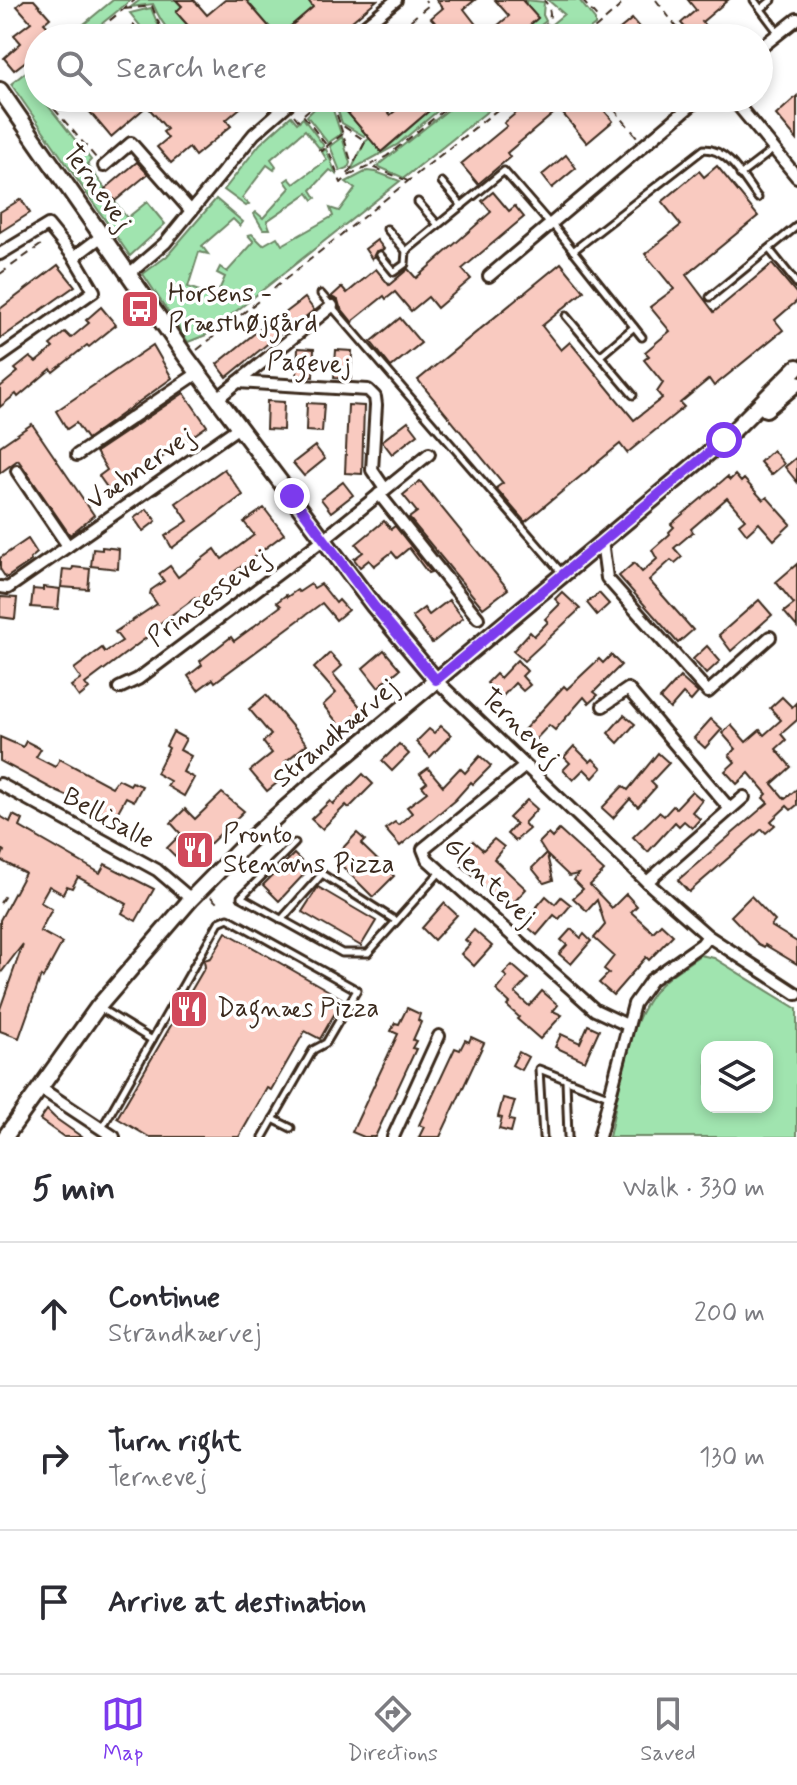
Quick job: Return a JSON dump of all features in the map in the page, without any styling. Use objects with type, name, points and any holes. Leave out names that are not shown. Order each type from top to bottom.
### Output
[{"type":"main road","name":"Ternevej","points":[[0,90],[198,373],[373,605],[436,680]]},
{"type":"main road","name":"Strandkærvej","points":[[5,1137],[98,1007],[191,899],[271,820],[724,440],[797,367]]},
{"type":"main road","name":"Strandkærvej","points":[[724,440],[742,429],[797,383]]},
{"type":"street","points":[[367,24],[396,0]]},
{"type":"street","points":[[773,38],[797,19]]},
{"type":"street","name":"Ternevej","points":[[129,274],[165,243],[254,134],[279,112]]},
{"type":"street","points":[[489,276],[683,112]]},
{"type":"street","points":[[744,112],[797,177]]},
{"type":"street","name":"Ternevej","points":[[104,166],[131,143],[191,211]]},
{"type":"street","points":[[0,254],[48,225],[74,257],[94,291],[0,357]]},
{"type":"street","points":[[74,257],[102,236]]},
{"type":"street","name":"Pagevej","points":[[218,398],[332,306]]},
{"type":"street","points":[[77,455],[198,373]]},
{"type":"street","name":"Pagevej","points":[[238,382],[368,390],[375,397],[376,405],[372,470],[382,492],[478,618]]},
{"type":"street","name":"Væbnervej","points":[[0,587],[8,588],[239,427]]},
{"type":"street","points":[[324,539],[429,454]]},
{"type":"street","points":[[17,471],[68,546]]},
{"type":"street","name":"Prinsessevej","points":[[119,688],[138,679],[324,539]]},
{"type":"street","points":[[602,541],[607,578],[708,692],[770,637]]},
{"type":"street","name":"Ternevej","points":[[436,680],[524,767],[708,936],[797,994]]},
{"type":"street","points":[[603,706],[628,689],[729,808]]},
{"type":"street","name":"Glentevej","points":[[524,767],[423,849],[427,859],[595,1010],[627,1025]]},
{"type":"street","name":"Bellisalle","points":[[0,784],[157,870],[191,899]]},
{"type":"street","points":[[647,882],[744,797]]},
{"type":"street","points":[[599,1137],[634,1004],[651,980],[702,944],[708,936]]},
{"type":"street","points":[[393,1137],[439,1036]]},
{"type":"street","points":[[40,1088],[114,1137]]},
{"type":"lane","points":[[754,0],[772,24]]},
{"type":"lane","points":[[761,9],[772,0]]},
{"type":"lane","points":[[773,25],[779,33]]},
{"type":"lane","points":[[573,251],[704,149],[720,152],[758,198]]},
{"type":"lane","points":[[740,175],[774,149]]},
{"type":"lane","points":[[406,251],[504,171],[642,337]]},
{"type":"lane","points":[[442,182],[462,206]]},
{"type":"lane","points":[[418,202],[438,225]]},
{"type":"lane","points":[[380,255],[394,272],[405,264],[406,251],[387,229]]},
{"type":"lane","points":[[710,297],[796,230]]},
{"type":"lane","points":[[769,249],[797,284]]},
{"type":"lane","points":[[321,294],[563,574]]},
{"type":"lane","points":[[566,316],[633,395]]},
{"type":"lane","points":[[600,356],[634,327]]},
{"type":"lane","points":[[295,843],[241,897],[330,948],[355,955],[368,953],[440,871]]},
{"type":"lane","points":[[281,920],[322,874],[396,921]]},
{"type":"lane","points":[[102,1128],[219,922],[225,918],[233,919],[357,990],[326,1043],[313,1050],[263,1137]]},
{"type":"lane","points":[[98,1007],[152,1040]]},
{"type":"lane","points":[[543,1137],[539,1069],[609,1097]]},
{"type":"lane","points":[[566,1080],[568,1137]]},
{"type":"lane","points":[[273,1119],[291,1128]]},
{"type":"path","points":[[105,24],[135,0]]},
{"type":"path","points":[[406,24],[429,5],[425,0]]},
{"type":"path","points":[[544,0],[552,15],[547,24]]},
{"type":"path","points":[[582,0],[600,22],[627,0]]},
{"type":"path","points":[[656,0],[674,24]]},
{"type":"path","points":[[124,9],[152,6],[159,24]]},
{"type":"path","points":[[57,112],[104,166]]},
{"type":"path","points":[[294,112],[298,120],[306,112]]},
{"type":"path","points":[[336,112],[352,163]]},
{"type":"path","points":[[303,115],[327,146],[341,183],[348,176],[387,156],[442,112]]},
{"type":"path","points":[[187,358],[494,112]]},
{"type":"path","points":[[617,112],[644,145]]},
{"type":"path","points":[[340,124],[364,140]]},
{"type":"path","points":[[316,148],[322,151],[343,134]]},
{"type":"path","points":[[348,176],[368,137]]},
{"type":"path","points":[[370,166],[408,181]]},
{"type":"path","points":[[0,274],[56,235]]},
{"type":"path","points":[[0,903],[6,894]]},
{"type":"green space","points":[[113,0],[131,0],[101,24],[84,24]]},
{"type":"green space","points":[[140,0],[176,0],[182,7],[176,12],[187,24],[164,24],[153,4],[131,7]]},
{"type":"green space","points":[[246,0],[308,0],[313,7],[293,24],[267,24]]},
{"type":"green space","points":[[526,0],[544,2],[546,21],[531,24],[538,18],[526,5]]},
{"type":"green space","points":[[548,0],[579,0],[595,24],[552,24],[564,14]]},
{"type":"green space","points":[[151,8],[158,24],[139,24],[130,13]]},
{"type":"green space","points":[[24,73],[24,103],[11,84]]},
{"type":"green space","points":[[30,112],[53,112],[91,160],[87,164],[127,218],[147,202],[165,224],[130,256]]},
{"type":"green space","points":[[311,112],[334,112],[341,134],[328,143],[307,116]]},
{"type":"green space","points":[[338,112],[347,112],[366,134],[364,136],[342,123]]},
{"type":"green space","points":[[428,112],[436,112],[397,145],[351,170],[370,138],[382,152]]},
{"type":"green space","points":[[445,112],[486,112],[404,178],[377,166]]},
{"type":"green space","points":[[291,116],[297,123],[303,118],[324,146],[320,149],[305,130],[271,159],[276,166],[274,170],[267,165],[242,198],[249,204],[246,206],[224,190],[260,144]]},
{"type":"green space","points":[[342,137],[350,163],[348,168],[340,171],[330,146]]},
{"type":"green space","points":[[326,149],[336,174],[330,170],[311,190],[316,198],[313,200],[308,193],[267,221],[270,229],[263,229],[254,214],[256,212],[263,218],[290,188],[285,181],[289,178],[294,184],[327,160],[322,152]]},
{"type":"green space","points":[[367,171],[400,181],[206,335],[188,342],[143,274],[167,256],[216,199],[243,222],[240,226],[233,219],[202,246],[208,254],[199,252],[188,287],[216,297],[225,277],[217,273],[220,267],[227,272],[254,242],[248,235],[252,234],[263,245],[277,237],[282,245],[333,216],[330,208],[339,211],[355,189],[346,182]]},
{"type":"green space","points":[[700,955],[714,958],[797,1009],[797,1137],[609,1137],[626,1057],[639,1017],[648,1000],[674,973]]},
{"type":"building","points":[[24,0],[34,0],[50,18],[45,24],[28,24],[31,22],[17,6]]},
{"type":"building","points":[[176,0],[194,0],[207,15],[225,0],[246,0],[267,24],[187,24],[176,12],[182,6]]},
{"type":"building","points":[[308,0],[377,0],[349,24],[293,24],[313,7]]},
{"type":"building","points":[[436,0],[475,0],[464,9],[476,24],[436,24],[431,18],[443,8]]},
{"type":"building","points":[[495,0],[522,0],[538,18],[531,24],[499,24],[509,16]]},
{"type":"building","points":[[688,0],[728,0],[702,22],[704,24],[682,24],[696,10]]},
{"type":"building","points":[[24,27],[24,62],[14,70],[4,58],[21,43],[14,35]]},
{"type":"building","points":[[797,96],[797,140],[776,115]]},
{"type":"building","points":[[90,112],[140,112],[111,137]]},
{"type":"building","points":[[152,112],[235,112],[226,120],[231,126],[195,156],[189,148],[171,163],[157,147],[168,138],[163,132],[167,129]]},
{"type":"building","points":[[347,112],[387,112],[390,115],[394,112],[428,112],[381,152]]},
{"type":"building","points":[[517,112],[555,112],[507,153],[510,157],[478,184],[461,164],[507,126],[504,123]]},
{"type":"building","points":[[561,112],[606,112],[613,121],[587,143]]},
{"type":"building","points":[[566,155],[576,168],[552,188],[542,175]]},
{"type":"building","points":[[137,162],[148,174],[115,201],[105,189]]},
{"type":"building","points":[[717,166],[758,216],[686,275],[714,312],[772,264],[797,294],[797,301],[775,320],[783,330],[714,386],[709,379],[680,403],[684,407],[627,453],[620,444],[525,522],[496,488],[503,483],[418,380],[561,263],[584,291],[542,326],[561,350],[570,342],[634,420],[662,398],[657,392],[663,383],[644,360],[649,356],[645,352],[670,331],[650,307],[674,289],[645,254],[681,225],[662,202],[699,171],[704,177]]},
{"type":"building","points":[[493,192],[509,211],[515,206],[524,217],[462,269],[471,279],[437,308],[428,297],[411,311],[395,292],[386,299],[384,296],[353,323],[338,300],[331,297],[342,287],[347,293],[376,269],[389,285],[408,269],[416,278],[491,212],[482,201]]},
{"type":"building","points":[[21,199],[30,213],[0,232],[0,212]]},
{"type":"building","points":[[377,240],[384,249],[376,251],[372,259],[365,249]]},
{"type":"building","points":[[58,265],[75,286],[0,339],[0,309]]},
{"type":"building","points":[[305,298],[314,310],[227,377],[217,364],[270,321],[272,323]]},
{"type":"building","points":[[101,307],[116,325],[0,407],[0,387],[18,372],[15,369],[30,357],[36,362],[53,348],[50,345],[65,332],[71,338],[89,323],[86,320]]},
{"type":"building","points":[[400,318],[421,343],[391,367],[371,342]]},
{"type":"building","points":[[153,345],[172,378],[87,439],[76,423],[67,429],[56,411]]},
{"type":"building","points":[[298,348],[314,349],[313,377],[297,376]]},
{"type":"building","points":[[336,350],[352,351],[351,379],[334,378]]},
{"type":"building","points":[[184,393],[207,426],[111,493],[99,476],[107,470],[96,452]]},
{"type":"building","points":[[267,401],[284,402],[283,430],[266,429]]},
{"type":"building","points":[[307,403],[324,404],[322,432],[306,431]]},
{"type":"building","points":[[348,405],[364,406],[362,474],[345,473]]},
{"type":"building","points":[[408,421],[418,434],[392,454],[382,441]]},
{"type":"building","points":[[32,424],[94,515],[70,535],[18,460],[0,473],[0,446]]},
{"type":"building","points":[[315,446],[325,459],[304,476],[293,463]]},
{"type":"building","points":[[773,450],[784,464],[771,475],[760,462]]},
{"type":"building","points":[[797,457],[797,482],[785,467]]},
{"type":"building","points":[[224,469],[243,495],[172,548],[165,536],[188,521],[176,503]]},
{"type":"building","points":[[735,475],[741,482],[744,479],[763,500],[767,497],[791,524],[774,540],[759,523],[747,534],[739,524],[745,519],[727,498],[691,529],[693,532],[674,548],[682,557],[675,563],[671,560],[649,580],[693,630],[678,643],[619,576],[634,563],[642,572],[657,559],[652,550],[670,534],[674,527],[671,524],[727,477],[730,480]]},
{"type":"building","points":[[420,481],[508,589],[483,608],[409,518],[417,512],[403,495]]},
{"type":"building","points":[[343,482],[353,495],[331,512],[321,499]]},
{"type":"building","points":[[264,508],[284,534],[197,600],[195,598],[152,629],[154,632],[85,684],[89,689],[79,697],[71,686],[81,679],[74,669],[102,648],[105,652],[122,641],[115,632],[157,604],[150,594],[164,581],[159,574],[170,566],[178,577],[215,549],[222,559],[254,535],[244,522]]},
{"type":"building","points":[[147,509],[156,521],[143,531],[134,518]]},
{"type":"building","points":[[384,521],[391,529],[395,526],[431,572],[428,573],[409,548],[397,558],[392,552],[374,566],[369,560],[360,567],[354,559],[363,552],[356,544]]},
{"type":"building","points":[[28,539],[37,553],[31,561],[6,578],[0,569],[0,558]]},
{"type":"building","points":[[102,547],[119,549],[118,569],[91,566],[93,549],[102,550]]},
{"type":"building","points":[[797,564],[797,627],[784,612],[794,604],[776,582]]},
{"type":"building","points":[[73,567],[90,569],[88,589],[61,587],[63,569],[72,570]]},
{"type":"building","points":[[311,584],[314,588],[321,584],[336,603],[339,600],[348,610],[336,620],[322,603],[215,682],[213,679],[198,690],[188,676],[202,665],[200,661],[231,637],[234,641],[281,606],[277,602],[286,595],[299,592]]},
{"type":"building","points":[[43,587],[60,589],[58,609],[31,607],[33,589],[43,590]]},
{"type":"building","points":[[562,592],[580,609],[524,661],[513,651],[530,632],[534,636],[548,622],[545,619],[560,604],[555,599]]},
{"type":"building","points":[[599,593],[609,604],[597,615],[587,603]]},
{"type":"building","points":[[0,597],[17,598],[15,619],[0,617]]},
{"type":"building","points":[[449,600],[463,618],[432,643],[412,617],[424,608],[429,615]]},
{"type":"building","points":[[759,600],[772,615],[731,651],[719,635]]},
{"type":"building","points":[[707,646],[720,661],[706,674],[693,659]]},
{"type":"building","points":[[384,650],[400,669],[378,687],[363,668]]},
{"type":"building","points":[[330,653],[342,666],[333,674],[362,709],[341,727],[323,705],[336,693],[314,668]]},
{"type":"building","points":[[611,655],[621,665],[594,692],[598,695],[589,703],[584,697],[555,730],[549,725],[533,742],[522,732],[564,686],[567,689],[599,659],[603,663]]},
{"type":"building","points":[[517,660],[527,671],[522,676],[530,685],[523,691],[515,683],[501,698],[487,683],[496,674],[500,678]]},
{"type":"building","points":[[680,677],[698,693],[691,701],[683,694],[670,709],[660,699]]},
{"type":"building","points":[[266,695],[307,744],[285,762],[292,771],[267,791],[250,771],[272,753],[263,742],[271,735],[249,709]]},
{"type":"building","points":[[782,697],[792,707],[797,702],[797,720],[781,734],[786,740],[776,749],[791,767],[772,784],[785,799],[797,789],[797,805],[791,810],[787,806],[771,821],[775,825],[766,833],[762,829],[689,892],[678,880],[768,803],[763,798],[767,794],[749,773],[737,784],[725,771],[735,762],[729,755],[736,749],[722,733],[731,725],[746,742],[760,730],[764,735],[781,720],[770,708]]},
{"type":"building","points":[[624,715],[635,724],[618,743],[608,733]]},
{"type":"building","points":[[711,719],[722,729],[705,748],[694,738]]},
{"type":"building","points":[[441,726],[451,735],[430,757],[416,742],[429,729],[434,733]]},
{"type":"building","points":[[173,732],[186,739],[180,750],[191,756],[183,772],[194,778],[184,796],[167,786],[170,781],[156,773],[169,748],[166,746]]},
{"type":"building","points":[[0,737],[23,747],[26,741],[41,749],[36,757],[55,767],[60,759],[112,787],[118,779],[142,786],[134,801],[126,797],[115,817],[58,792],[0,761]]},
{"type":"building","points":[[399,744],[409,754],[392,771],[382,761]]},
{"type":"building","points":[[574,746],[590,762],[593,759],[602,768],[593,778],[584,769],[573,780],[563,770],[570,763],[564,757]]},
{"type":"building","points":[[658,753],[669,763],[651,782],[656,787],[638,807],[630,799],[613,818],[602,808],[623,786],[628,790]]},
{"type":"building","points":[[480,756],[491,766],[400,846],[385,829],[395,822],[398,825],[412,813],[407,807],[427,792],[422,786],[427,782],[420,774],[428,768],[443,786],[460,768],[465,773]]},
{"type":"building","points":[[363,774],[373,784],[349,808],[346,805],[322,829],[311,819],[330,801],[333,804]]},
{"type":"building","points":[[692,791],[702,800],[692,812],[700,819],[692,828],[684,821],[679,826],[675,822],[648,852],[633,837],[659,812],[664,816]]},
{"type":"building","points":[[222,793],[244,811],[194,859],[184,848],[175,856],[167,848],[181,834],[171,823],[185,809],[195,819]]},
{"type":"building","points":[[527,800],[537,809],[524,823],[529,829],[515,841],[507,834],[516,824],[509,818]]},
{"type":"building","points":[[13,815],[23,820],[20,827],[100,873],[105,864],[154,889],[136,921],[122,913],[127,904],[78,877],[72,888],[67,886],[63,894],[49,886],[40,902],[52,909],[40,931],[62,943],[43,978],[41,976],[19,1038],[0,1031],[0,1009],[23,944],[0,974],[0,920],[25,873],[0,860],[4,851],[0,848],[0,816],[10,822]]},
{"type":"building","points":[[559,830],[604,871],[590,885],[612,908],[626,894],[637,906],[631,912],[653,932],[661,924],[673,935],[649,960],[646,957],[613,995],[599,983],[609,973],[604,969],[614,956],[594,938],[605,925],[597,900],[587,911],[573,898],[583,889],[574,880],[578,874],[569,876],[547,855],[553,880],[544,883],[532,868],[546,854],[539,843],[548,834],[552,838]]},
{"type":"building","points":[[357,833],[365,840],[361,844],[394,876],[373,897],[340,864],[348,857],[341,850]]},
{"type":"building","points":[[494,839],[504,847],[494,859],[526,889],[508,909],[460,864],[469,854],[465,851],[473,841],[483,850]]},
{"type":"building","points":[[294,854],[309,869],[279,901],[263,885]]},
{"type":"building","points":[[318,887],[376,921],[361,946],[302,912]]},
{"type":"building","points":[[546,896],[555,904],[561,897],[571,905],[559,919],[554,915],[537,935],[523,923]]},
{"type":"building","points":[[751,896],[775,921],[771,926],[797,942],[797,964],[758,944],[731,916]]},
{"type":"building","points":[[444,903],[457,915],[434,940],[422,928]]},
{"type":"building","points":[[571,929],[581,938],[584,934],[591,941],[571,964],[559,954],[567,945],[561,940]]},
{"type":"building","points":[[474,930],[492,946],[474,966],[461,954],[470,944],[465,940]]},
{"type":"building","points":[[226,932],[343,999],[320,1039],[305,1031],[239,1137],[149,1137],[117,1118],[205,967],[204,960],[211,958]]},
{"type":"building","points":[[512,965],[528,979],[515,993],[529,1006],[542,991],[558,1005],[553,1011],[562,1015],[540,1039],[517,1019],[519,1017],[507,1006],[510,1003],[496,990],[507,977],[503,974]]},
{"type":"building","points":[[407,1008],[420,1014],[418,1020],[421,1022],[412,1048],[416,1049],[375,1137],[364,1137],[352,1132],[398,1034],[391,1031],[395,1023],[399,1024]]},
{"type":"building","points":[[588,1025],[599,1030],[585,1061],[555,1047],[561,1034],[580,1043]]},
{"type":"building","points":[[471,1037],[484,1043],[440,1137],[419,1137],[424,1127],[419,1125],[455,1048],[460,1050],[465,1040],[469,1042]]},
{"type":"building","points":[[519,1052],[528,1057],[521,1070],[512,1065]]},
{"type":"building","points":[[503,1098],[515,1101],[509,1120],[514,1121],[511,1132],[499,1129],[502,1118],[498,1117]]},
{"type":"building","points":[[47,1110],[82,1137],[64,1137],[40,1120]]},
{"type":"place","name":"Horsens - Præsthøjgård","points":[[140,309]]},
{"type":"place","name":"Pronto Stenovns Pizza","points":[[195,850]]},
{"type":"place","name":"Dagnæs Pizza","points":[[189,1009]]},
{"type":"route","points":[[292,496],[373,605],[436,680],[724,440]]}]
